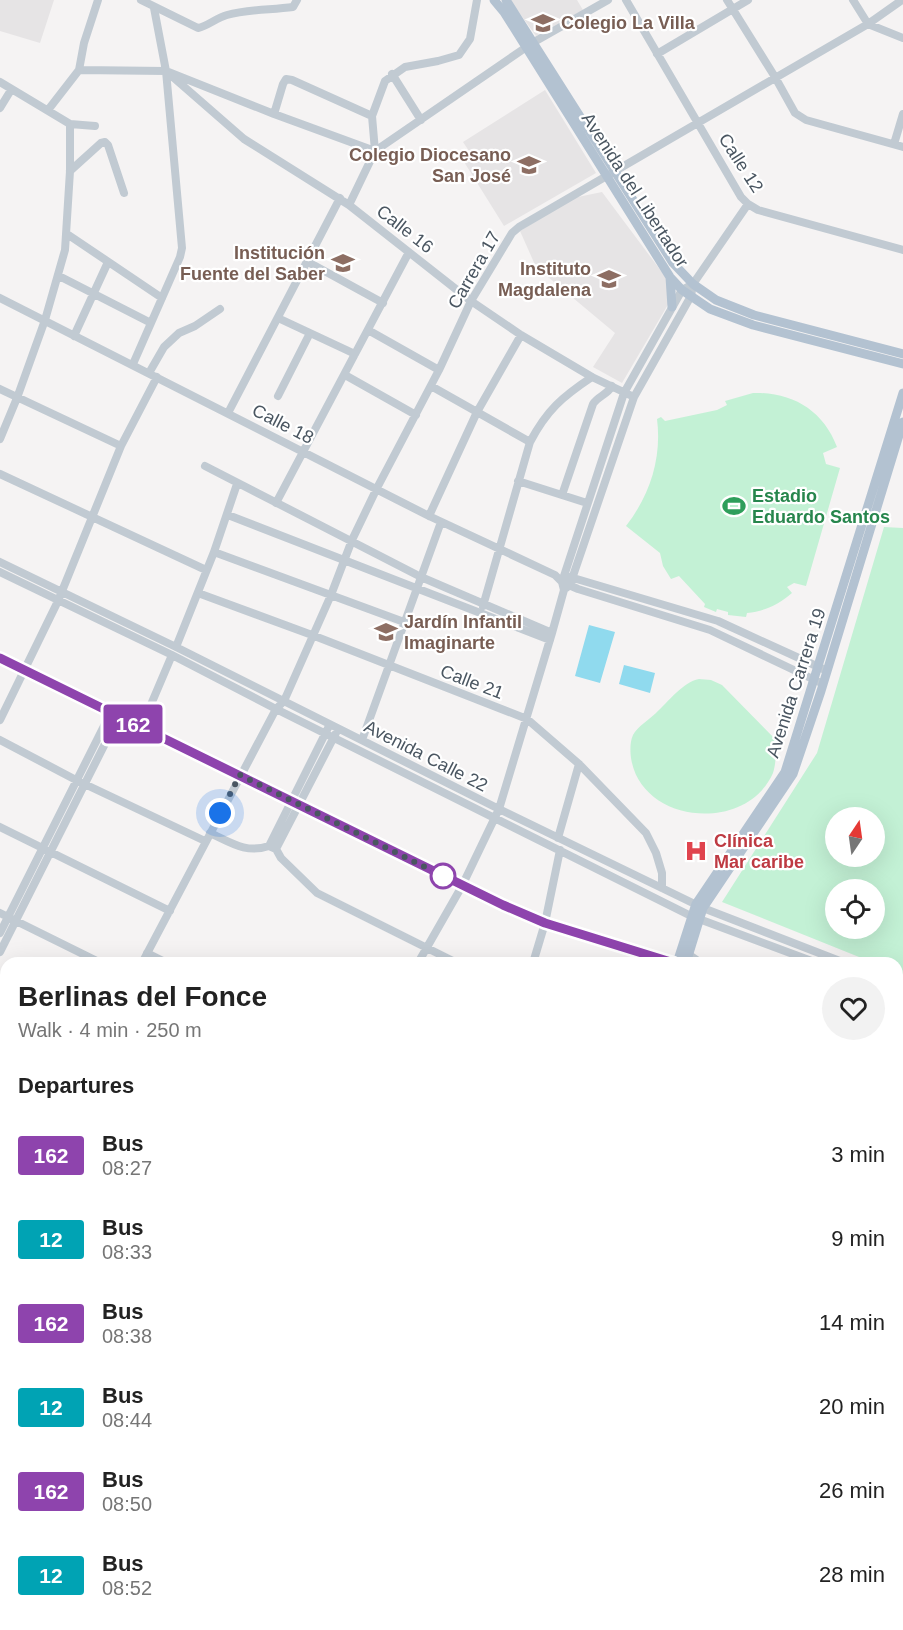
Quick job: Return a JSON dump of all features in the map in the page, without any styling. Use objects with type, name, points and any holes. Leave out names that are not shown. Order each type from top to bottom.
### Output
[{"type":"main road","name":"Avenida del Libertador","points":[[494,0],[504,12],[670,277],[682,290],[710,309],[753,325],[903,364]]},
{"type":"main road","name":"Avenida del Libertador","points":[[506,0],[673,263],[693,284],[716,300],[754,315],[903,354]]},
{"type":"main road","points":[[670,277],[672,307]]},
{"type":"main road","name":"Avenida Carrera 19","points":[[823,669],[903,393]]},
{"type":"main road","name":"Avenida Carrera 19","points":[[678,957],[699,906],[785,772],[823,669],[903,422]]},
{"type":"main road","name":"Avenida Carrera 19","points":[[687,957],[695,917]]},
{"type":"street","points":[[48,110],[79,70],[84,43],[98,0]]},
{"type":"street","points":[[141,0],[198,28],[227,15],[293,7],[297,0]]},
{"type":"street","points":[[375,151],[372,116],[385,81],[405,67],[459,55],[470,39],[477,0]]},
{"type":"street","points":[[534,42],[608,0]]},
{"type":"street","name":"Calle 12","points":[[626,0],[741,197],[748,204],[758,210],[903,250]]},
{"type":"street","points":[[727,0],[775,76],[795,113],[806,120],[903,147]]},
{"type":"street","points":[[657,54],[747,0]]},
{"type":"street","points":[[853,0],[868,24],[903,38]]},
{"type":"street","name":"Carrera 17","points":[[284,701],[331,595],[352,540],[377,488],[431,386],[471,301],[512,233],[698,121],[868,24],[902,0]]},
{"type":"street","points":[[133,364],[182,248],[166,72],[154,8]]},
{"type":"street","points":[[349,205],[375,151],[525,48]]},
{"type":"street","points":[[79,70],[166,72],[375,151]]},
{"type":"street","name":"Calle 16","points":[[166,72],[244,139],[340,198],[471,301],[521,335],[634,398]]},
{"type":"street","points":[[392,74],[421,120]]},
{"type":"street","points":[[274,114],[286,79],[372,116]]},
{"type":"street","points":[[0,81],[11,90],[70,124],[95,126]]},
{"type":"street","points":[[0,108],[11,90]]},
{"type":"street","points":[[894,144],[903,114]]},
{"type":"street","points":[[0,439],[17,398],[59,276],[67,234],[70,124]]},
{"type":"street","points":[[70,171],[105,142],[124,193]]},
{"type":"street","points":[[228,413],[340,198]]},
{"type":"street","points":[[567,582],[634,398],[691,296],[693,284],[748,204]]},
{"type":"street","points":[[67,234],[162,298]]},
{"type":"street","points":[[276,503],[409,252]]},
{"type":"street","points":[[74,336],[108,262]]},
{"type":"street","points":[[308,262],[383,303]]},
{"type":"street","points":[[59,276],[151,323]]},
{"type":"street","points":[[421,957],[462,886],[498,813],[567,582],[587,503],[624,393],[682,290],[693,284]]},
{"type":"street","name":"Calle 18","points":[[0,298],[441,522],[555,575],[578,589],[710,630],[818,682]]},
{"type":"street","points":[[149,373],[164,347],[178,333],[195,326],[220,309]]},
{"type":"street","points":[[278,318],[355,354]]},
{"type":"street","points":[[368,330],[439,370]]},
{"type":"street","points":[[278,396],[310,333]]},
{"type":"street","points":[[429,516],[477,412],[521,335]]},
{"type":"street","points":[[345,375],[416,415]]},
{"type":"street","points":[[481,612],[530,442],[543,418],[569,392],[592,376]]},
{"type":"street","points":[[0,720],[62,592],[121,446],[157,377]]},
{"type":"street","points":[[431,386],[530,442]]},
{"type":"street","points":[[562,495],[594,404],[612,386]]},
{"type":"street","points":[[0,389],[121,446]]},
{"type":"street","points":[[205,466],[421,577],[484,603],[551,637]]},
{"type":"street","points":[[0,474],[206,570]]},
{"type":"street","points":[[518,481],[587,503]]},
{"type":"street","points":[[141,728],[198,593],[228,515],[237,484]]},
{"type":"street","points":[[228,515],[551,637]]},
{"type":"street","points":[[362,740],[441,522]]},
{"type":"street","points":[[214,552],[404,622]]},
{"type":"street","name":"Avenida Calle 22","points":[[0,562],[62,592],[174,651],[276,709],[325,733],[498,813],[558,838],[699,906],[830,957]]},
{"type":"street","name":"Avenida Calle 22","points":[[0,572],[58,601],[284,701],[498,813],[560,850],[695,917],[801,957]]},
{"type":"street","name":"Calle 18","points":[[567,582],[718,621],[823,669]]},
{"type":"street","name":"Calle 21","points":[[198,593],[527,719],[579,765],[646,833],[656,853],[662,873],[662,888]]},
{"type":"street","points":[[0,658],[462,886],[545,923],[656,957]]},
{"type":"street","points":[[145,957],[240,775],[276,709],[284,701]]},
{"type":"street","points":[[0,952],[16,922],[76,780],[114,716]]},
{"type":"street","points":[[0,933],[4,915],[46,850],[84,784],[114,716]]},
{"type":"street","points":[[272,847],[325,733],[334,726]]},
{"type":"street","points":[[294,803],[334,737],[334,726]]},
{"type":"street","points":[[0,740],[84,784],[206,841]]},
{"type":"street","points":[[558,838],[579,765]]},
{"type":"street","points":[[0,827],[170,911]]},
{"type":"street","points":[[210,832],[246,849],[257,850],[272,847]]},
{"type":"street","points":[[272,847],[317,893],[446,957]]},
{"type":"street","points":[[535,957],[545,923],[560,850]]},
{"type":"street","points":[[4,915],[89,957]]},
{"type":"street","points":[[147,953],[155,957]]},
{"type":"shaded area","points":[[0,0],[54,0],[40,43],[0,31]]},
{"type":"shaded area","name":"Colegio La Villa","points":[[510,0],[577,0],[583,10],[536,36]]},
{"type":"shaded area","name":"Colegio Diocesano San José","points":[[545,90],[596,173],[504,226],[461,157],[469,151],[463,142]]},
{"type":"shaded area","name":"Instituto Magdalena","points":[[602,192],[676,291],[622,383],[593,367],[615,333],[536,267],[520,231],[573,198]]},
{"type":"green space","name":"Estadio Eduardo Santos","points":[[753,393],[781,396],[815,413],[831,434],[837,447],[823,453],[826,464],[840,468],[806,586],[794,583],[787,587],[792,593],[782,601],[760,611],[747,613],[746,617],[728,615],[728,612],[717,609],[716,612],[704,607],[705,604],[679,576],[671,579],[663,566],[660,553],[626,526],[642,502],[652,476],[658,448],[657,419],[661,417],[665,421],[717,410],[727,405],[725,401]]},
{"type":"green space","points":[[884,527],[903,528],[903,957],[859,957],[722,902],[817,753]]},
{"type":"green space","points":[[699,679],[711,680],[722,685],[777,741],[773,773],[760,793],[741,806],[719,812],[696,813],[673,808],[654,797],[639,780],[631,758],[631,740],[637,729],[682,688]]},
{"type":"water","points":[[589,625],[615,632],[600,683],[575,676]]},
{"type":"water","points":[[624,665],[655,673],[650,693],[619,684]]},
{"type":"bus line","name":"162","points":[[0,658],[503,905],[545,923],[655,957]]},
{"type":"place","name":"Colegio La Villa","points":[[543,23]]},
{"type":"place","name":"Colegio Diocesano San José","points":[[529,165]]},
{"type":"place","name":"Institución Fuente del Saber","points":[[343,263]]},
{"type":"place","name":"Instituto Magdalena","points":[[609,279]]},
{"type":"place","name":"Estadio Eduardo Santos","points":[[734,506]]},
{"type":"place","name":"Jardín Infantil Imaginarte","points":[[386,632]]},
{"type":"place","name":"Clínica Mar caribe","points":[[696,851]]},
{"type":"route","points":[[220,813],[240,775],[443,876]]}]
